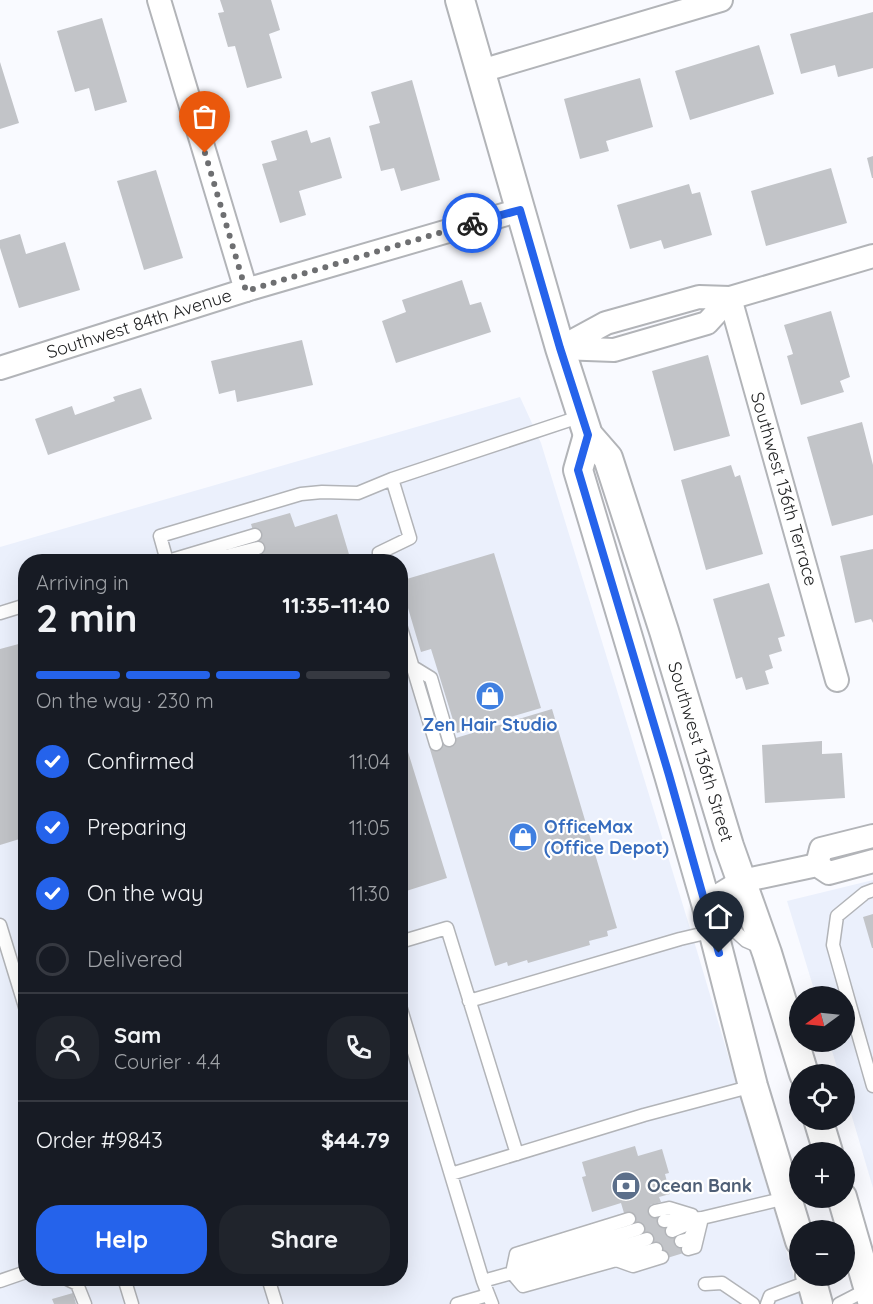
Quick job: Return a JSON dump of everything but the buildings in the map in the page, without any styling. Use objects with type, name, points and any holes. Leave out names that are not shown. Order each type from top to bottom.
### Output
[{"type":"street","points":[[159,0],[246,291]]},
{"type":"street","name":"Southwest 136th Street","points":[[460,0],[560,348],[585,425],[608,458],[664,631],[729,846],[789,1013]]},
{"type":"street","points":[[481,71],[721,0]]},
{"type":"street","name":"Southwest 84th Avenue","points":[[0,368],[246,291],[520,210]]},
{"type":"street","points":[[560,348],[614,350],[707,323],[730,298],[873,256]]},
{"type":"street","name":"Southwest 136th Terrace","points":[[730,298],[837,680]]},
{"type":"street","name":"Southwest 136th Street","points":[[585,425],[578,470],[706,903],[753,1086],[793,1220]]},
{"type":"street","points":[[817,865],[821,849],[873,836]]},
{"type":"street","points":[[706,903],[742,881],[817,865],[829,873],[873,861]]},
{"type":"street","points":[[845,1208],[871,1294]]},
{"type":"lane","points":[[166,554],[160,536],[301,494],[357,493],[392,479],[585,425]]},
{"type":"lane","points":[[379,554],[410,537],[392,479]]},
{"type":"lane","points":[[200,554],[256,542],[224,554]]},
{"type":"lane","points":[[0,613],[18,607]]},
{"type":"lane","points":[[408,651],[436,744]]},
{"type":"lane","points":[[413,667],[431,678],[449,740]]},
{"type":"lane","points":[[842,986],[832,945],[837,916],[865,893],[873,890]]},
{"type":"lane","points":[[0,925],[18,984]]},
{"type":"lane","points":[[408,940],[447,928],[517,1155]]},
{"type":"lane","points":[[469,1001],[680,939],[714,932],[736,932],[746,942],[766,949]]},
{"type":"lane","points":[[408,1032],[490,1300],[457,1304]]},
{"type":"lane","points":[[855,1034],[873,1086]]},
{"type":"lane","points":[[451,1174],[644,1115],[753,1086]]},
{"type":"lane","points":[[668,1226],[786,1198]]},
{"type":"lane","points":[[655,1211],[669,1208],[702,1218]]},
{"type":"lane","points":[[685,1245],[695,1247],[702,1218]]},
{"type":"lane","points":[[512,1273],[516,1254],[630,1219]]},
{"type":"lane","points":[[483,1281],[512,1273],[524,1275],[642,1234]]},
{"type":"lane","points":[[512,1273],[523,1286],[618,1261],[659,1253]]},
{"type":"lane","points":[[0,1281],[18,1275]]},
{"type":"lane","points":[[705,1284],[722,1283],[747,1302]]},
{"type":"lane","points":[[78,1286],[85,1304]]},
{"type":"lane","points":[[126,1286],[132,1304]]},
{"type":"lane","points":[[270,1286],[276,1304]]},
{"type":"lane","points":[[767,1304],[770,1296],[808,1286]]},
{"type":"lane","points":[[839,1304],[871,1294]]},
{"type":"shaded area","points":[[520,397],[541,443],[697,951],[789,1260],[789,1286],[797,1286],[802,1304],[0,1304],[0,547]]},
{"type":"shaded area","points":[[873,880],[873,1188],[855,1127],[855,1064],[836,1064],[832,1052],[855,1052],[855,986],[813,986],[787,901]]},
{"type":"way so far","points":[[205,153],[246,291],[472,223]]},
{"type":"place","name":"Zen Hair Studio","points":[[490,696]]},
{"type":"place","name":"OfficeMax (Office Depot)","points":[[523,837]]},
{"type":"place","name":"Ocean Bank","points":[[626,1186]]},
{"type":"route","points":[[472,223],[520,210],[588,435],[578,470],[669,775],[719,953]]}]
